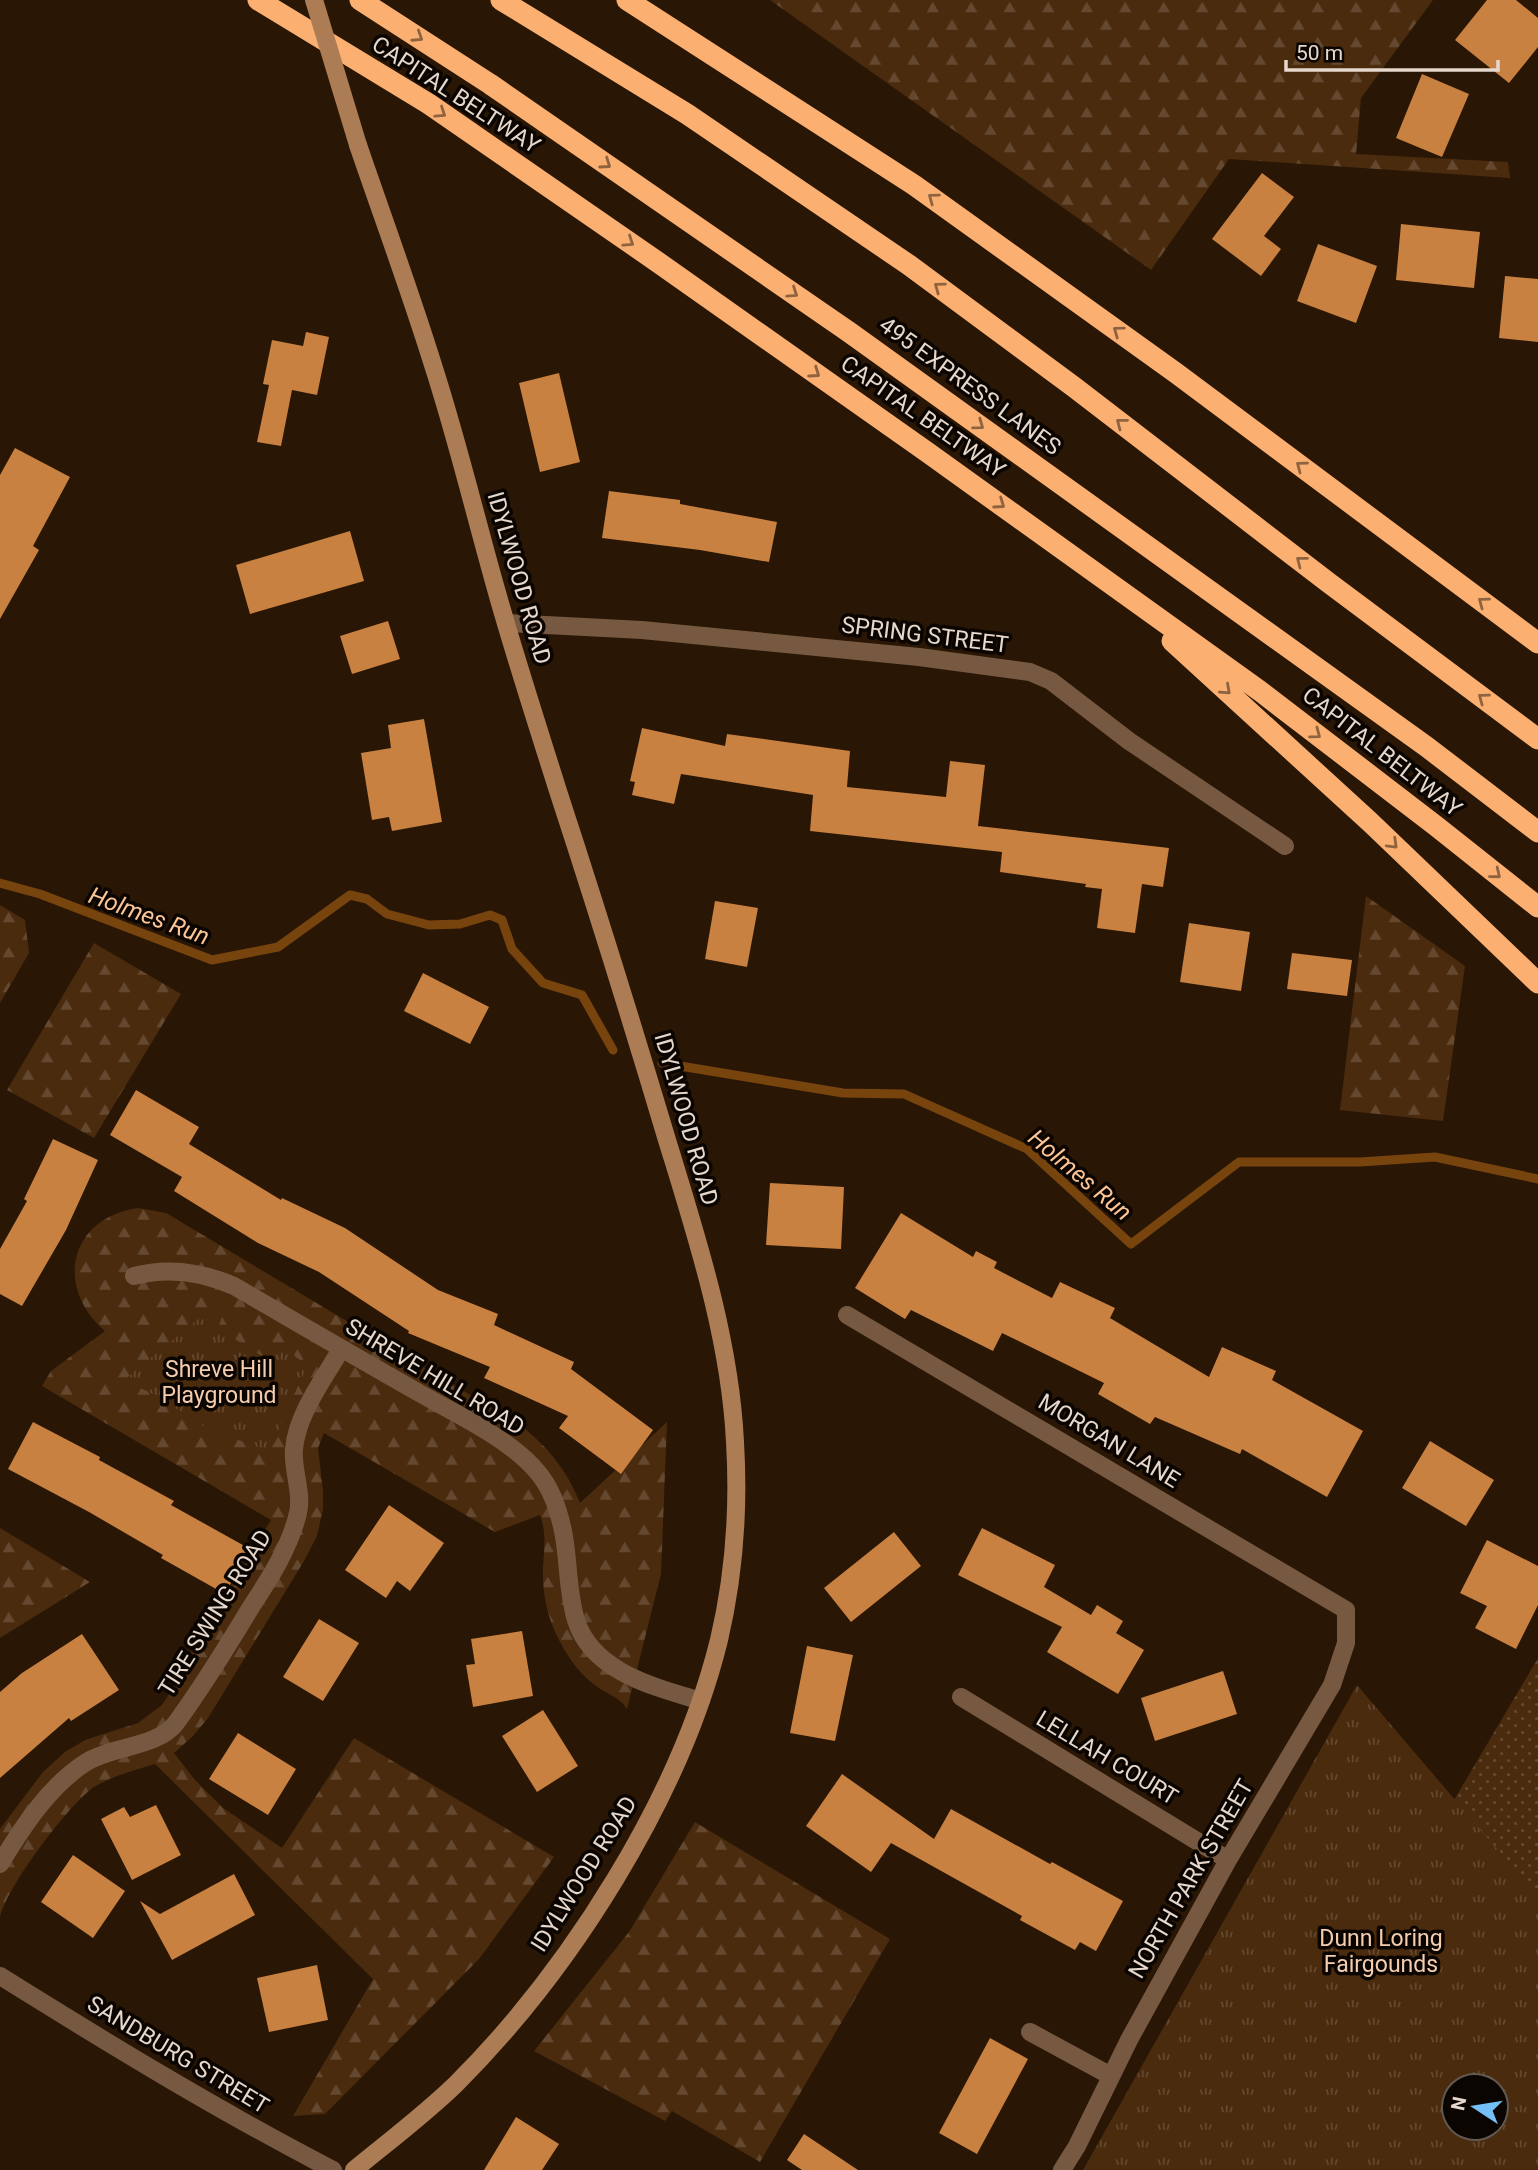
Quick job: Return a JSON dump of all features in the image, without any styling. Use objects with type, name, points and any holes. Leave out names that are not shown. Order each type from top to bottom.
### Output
[{"type":"highway","name":"CAPITAL BELTWAY","points":[[258,0],[452,120],[1084,563],[1260,691],[1538,907]]},
{"type":"highway","name":"495 EXPRESS LANES","points":[[360,0],[491,84],[849,331],[1427,747],[1538,832]]},
{"type":"highway","points":[[501,0],[687,114],[909,265],[1538,739]]},
{"type":"highway","points":[[627,0],[914,185],[1176,373],[1538,643]]},
{"type":"highway","points":[[1084,563],[1370,822],[1538,983]]},
{"type":"main road","name":"IDYLWOOD ROAD","points":[[314,0],[358,145],[434,367],[506,623],[606,934],[677,1172],[715,1309],[727,1368],[735,1439],[736,1510],[731,1574],[719,1640],[701,1701],[673,1772],[635,1847],[548,1976],[489,2049],[452,2087],[354,2170]]},
{"type":"street","name":"SPRING STREET","points":[[506,623],[642,630],[919,657],[1030,672],[1051,681],[1129,741],[1285,846]]},
{"type":"street","name":"SHREVE HILL ROAD","points":[[134,1276],[152,1271],[171,1271],[217,1279],[234,1286],[493,1435],[535,1469],[556,1503],[567,1547],[576,1621],[588,1644],[605,1660],[627,1674],[651,1685],[701,1701]]},
{"type":"street","name":"MORGAN LANE","points":[[847,1315],[1346,1610]]},
{"type":"street","name":"TIRE SWING ROAD","points":[[0,1864],[28,1822],[63,1781],[86,1762],[118,1749],[147,1742],[173,1726],[217,1663],[289,1541],[299,1509],[294,1448],[304,1416],[341,1349]]},
{"type":"street","name":"NORTH PARK STREET","points":[[1062,2170],[1077,2146],[1129,2039],[1228,1860],[1337,1674],[1346,1643],[1346,1610]]},
{"type":"street","name":"LELLAH COURT","points":[[961,1698],[1228,1860]]},
{"type":"street","name":"SANDBURG STREET","points":[[0,1976],[181,2087],[333,2170]]},
{"type":"street","points":[[1030,2032],[1111,2077]]},
{"type":"green space","points":[[770,0],[1433,0],[1361,98],[1356,154],[1508,162],[1510,178],[1229,159],[1151,270]]},
{"type":"green space","points":[[1366,896],[1465,966],[1443,1121],[1340,1110]]},
{"type":"green space","points":[[0,905],[25,920],[29,953],[0,1003]]},
{"type":"green space","points":[[94,943],[181,994],[94,1138],[7,1090]]},
{"type":"green space","points":[[138,1208],[166,1213],[517,1423],[554,1458],[580,1503],[667,1422],[661,1574],[627,1709],[582,1673],[565,1652],[553,1628],[544,1594],[544,1535],[540,1515],[495,1532],[324,1433],[318,1448],[323,1509],[317,1536],[208,1718],[174,1753],[195,1780],[223,1808],[282,1848],[354,1738],[554,1857],[479,1959],[325,2114],[293,2116],[373,1979],[155,1764],[108,1780],[83,1796],[25,1868],[4,1905],[0,1918],[0,1829],[43,1772],[65,1752],[85,1740],[138,1723],[162,1705],[177,1682],[195,1644],[271,1520],[42,1386],[51,1371],[105,1331],[89,1313],[79,1295],[75,1275],[76,1257],[84,1240],[97,1225],[115,1214]]},
{"type":"green space","name":"Shreve Hill Playground","points":[[213,1307],[225,1309],[218,1328],[271,1362],[280,1344],[307,1366],[269,1451],[208,1429],[157,1396],[124,1380]]},
{"type":"green space","points":[[0,1528],[90,1582],[0,1638]]},
{"type":"green space","points":[[1538,1658],[1538,1916],[1235,2170]]},
{"type":"green space","name":"Dunn Loring Fairgounds","points":[[1357,1685],[1538,1897],[1538,2170],[1083,2170]]},
{"type":"green space","points":[[695,1822],[890,1939],[760,2162],[672,2111],[665,2121],[534,2051],[629,1932]]},
{"type":"building","points":[[1487,0],[1516,0],[1538,18],[1538,47],[1509,83],[1455,40]]},
{"type":"building","points":[[1422,74],[1469,94],[1442,157],[1396,138]]},
{"type":"building","points":[[1262,173],[1294,197],[1264,236],[1281,249],[1261,276],[1212,239]]},
{"type":"building","points":[[1401,224],[1480,232],[1474,288],[1396,280]]},
{"type":"building","points":[[1318,244],[1377,266],[1356,323],[1297,301]]},
{"type":"building","points":[[1505,276],[1538,279],[1538,342],[1499,338]]},
{"type":"building","points":[[306,332],[329,337],[317,395],[292,390],[281,446],[257,442],[269,385],[263,384],[272,340],[303,346]]},
{"type":"building","points":[[559,373],[580,462],[540,472],[519,383]]},
{"type":"building","points":[[15,448],[70,477],[33,546],[39,550],[0,619],[0,475]]},
{"type":"building","points":[[609,491],[680,500],[680,504],[777,522],[769,562],[602,538]]},
{"type":"building","points":[[350,531],[364,581],[250,614],[236,565]]},
{"type":"building","points":[[388,621],[400,659],[352,674],[340,636]]},
{"type":"building","points":[[424,719],[442,822],[392,831],[389,817],[372,820],[361,753],[391,748],[388,725]]},
{"type":"building","points":[[642,728],[725,746],[727,734],[850,751],[847,787],[946,797],[950,761],[985,765],[978,826],[1169,848],[1163,887],[1142,884],[1135,933],[1097,928],[1102,889],[1085,887],[1086,884],[1000,872],[1002,852],[810,831],[813,795],[681,774],[674,804],[632,795],[635,782],[630,781]]},
{"type":"building","points":[[715,901],[758,908],[747,967],[705,959]]},
{"type":"building","points":[[1189,923],[1250,932],[1241,991],[1180,982]]},
{"type":"building","points":[[1292,953],[1352,960],[1347,996],[1287,989]]},
{"type":"building","points":[[423,973],[489,1007],[470,1044],[404,1011]]},
{"type":"building","points":[[136,1090],[199,1127],[189,1144],[281,1200],[282,1198],[345,1228],[438,1290],[498,1314],[494,1325],[574,1362],[571,1369],[653,1430],[621,1474],[559,1428],[568,1416],[484,1378],[490,1367],[408,1333],[409,1331],[319,1272],[258,1243],[174,1191],[182,1177],[110,1135]]},
{"type":"building","points":[[53,1139],[98,1160],[66,1230],[22,1306],[0,1294],[0,1249],[27,1201],[24,1199]]},
{"type":"building","points":[[770,1183],[844,1187],[841,1249],[766,1245]]},
{"type":"building","points":[[901,1213],[973,1257],[976,1251],[997,1262],[994,1268],[1052,1298],[1060,1282],[1115,1308],[1110,1318],[1209,1377],[1222,1347],[1276,1371],[1272,1380],[1363,1431],[1327,1497],[1242,1449],[1240,1454],[1155,1417],[1150,1424],[1098,1394],[1104,1383],[1002,1333],[993,1351],[911,1310],[905,1319],[855,1288]]},
{"type":"building","points":[[33,1422],[100,1457],[99,1460],[174,1501],[171,1505],[250,1549],[225,1594],[161,1558],[163,1555],[89,1512],[8,1469]]},
{"type":"building","points":[[1430,1441],[1494,1480],[1466,1526],[1402,1488]]},
{"type":"building","points":[[389,1505],[444,1543],[410,1591],[397,1581],[386,1598],[345,1570]]},
{"type":"building","points":[[982,1528],[1055,1565],[1044,1587],[1091,1615],[1097,1605],[1123,1621],[1116,1633],[1144,1650],[1118,1694],[1047,1652],[1062,1627],[958,1575]]},
{"type":"building","points":[[894,1532],[921,1566],[851,1622],[824,1588]]},
{"type":"building","points":[[1487,1540],[1538,1566],[1538,1605],[1516,1649],[1475,1628],[1487,1606],[1460,1593]]},
{"type":"building","points":[[319,1619],[359,1643],[323,1701],[283,1677]]},
{"type":"building","points":[[522,1631],[533,1696],[473,1707],[466,1665],[475,1664],[471,1639]]},
{"type":"building","points":[[82,1634],[119,1690],[71,1721],[69,1718],[0,1778],[0,1692],[22,1673]]},
{"type":"building","points":[[807,1646],[853,1655],[835,1741],[790,1733]]},
{"type":"building","points":[[1223,1671],[1237,1714],[1155,1741],[1141,1698]]},
{"type":"building","points":[[543,1710],[578,1766],[537,1792],[502,1736]]},
{"type":"building","points":[[238,1733],[296,1769],[268,1815],[209,1779]]},
{"type":"building","points":[[842,1774],[934,1839],[951,1809],[1123,1901],[1096,1951],[1080,1942],[1075,1950],[1020,1920],[1022,1916],[891,1843],[871,1872],[806,1826]]},
{"type":"building","points":[[156,1805],[181,1855],[132,1880],[101,1819],[124,1807],[130,1817]]},
{"type":"building","points":[[73,1855],[125,1891],[93,1938],[41,1902]]},
{"type":"building","points":[[234,1874],[255,1915],[172,1960],[140,1901],[160,1914]]},
{"type":"building","points":[[317,1965],[328,2020],[269,2032],[257,1978]]},
{"type":"building","points":[[990,2038],[1028,2059],[977,2154],[939,2133]]},
{"type":"building","points":[[516,2117],[559,2144],[542,2170],[484,2170]]},
{"type":"building","points":[[804,2134],[858,2170],[802,2170],[787,2160]]},
{"type":"waterway","name":"Holmes Run","points":[[0,883],[40,894],[212,960],[278,947],[350,895],[367,899],[387,914],[429,925],[460,924],[490,915],[502,920],[512,949],[543,983],[582,995],[613,1050]]},
{"type":"waterway","name":"Holmes Run","points":[[662,1063],[843,1093],[904,1094],[1027,1149],[1131,1244],[1239,1162],[1360,1162],[1435,1157],[1538,1179]]}]
